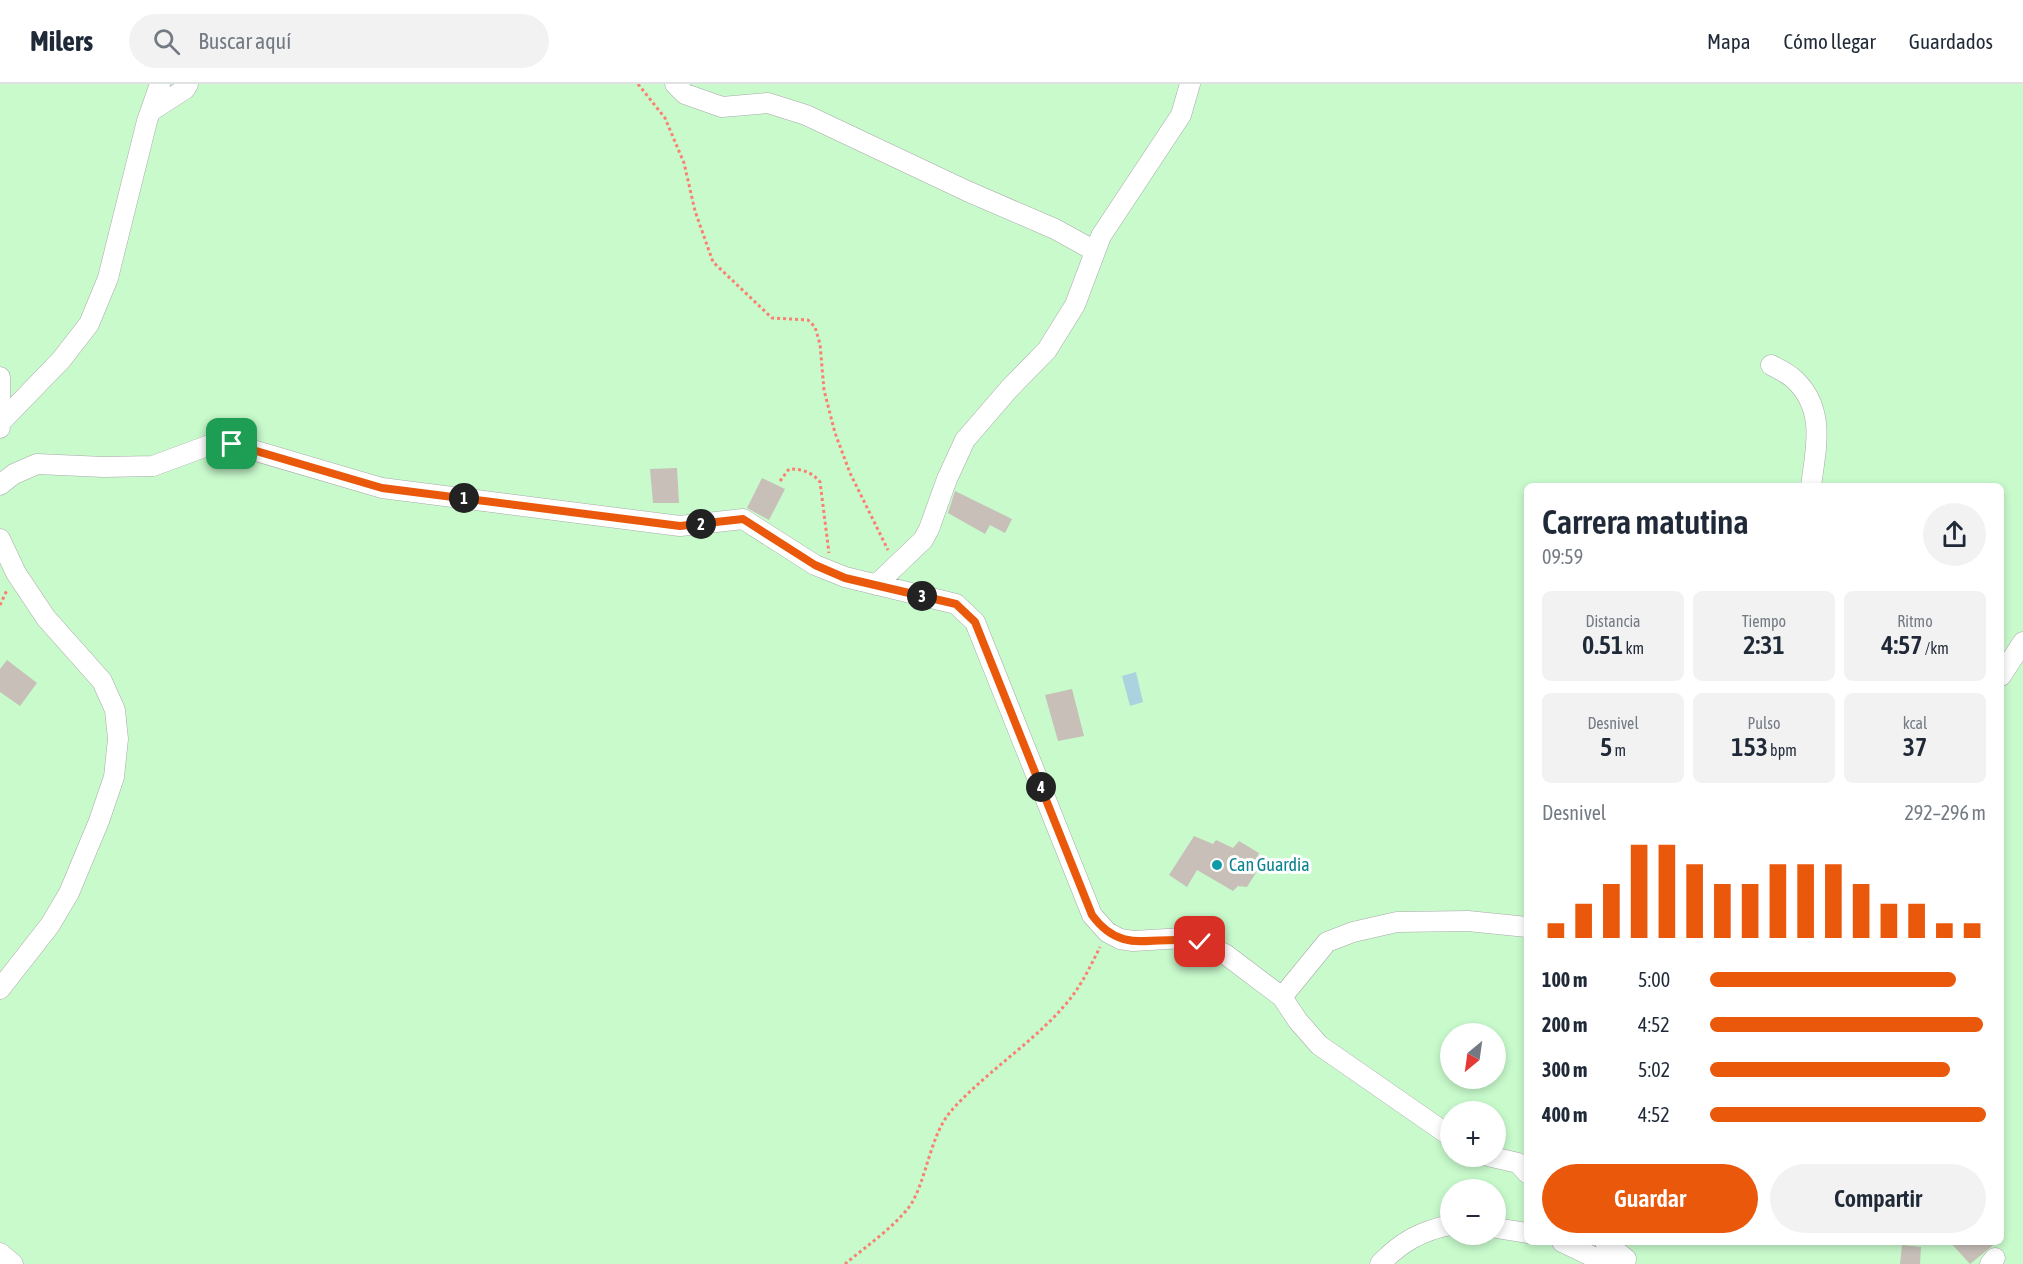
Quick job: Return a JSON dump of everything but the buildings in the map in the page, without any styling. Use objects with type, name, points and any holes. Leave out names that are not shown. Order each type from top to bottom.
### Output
[{"type":"street","points":[[1,425],[62,360],[89,324],[108,278],[160,84]]},
{"type":"street","points":[[151,111],[185,89],[188,84]]},
{"type":"street","points":[[675,84],[685,94],[722,108],[768,103],[806,115],[967,191],[1055,229],[1095,251]]},
{"type":"street","points":[[876,585],[923,540],[953,463],[965,440],[1047,350],[1075,305],[1101,236],[1180,116],[1190,84]]},
{"type":"street","points":[[1771,365],[1794,379],[1807,396],[1816,416],[1817,440],[1811,483]]},
{"type":"street","points":[[0,376],[1,425]]},
{"type":"street","points":[[0,485],[14,474],[37,464],[104,467],[153,466],[215,443],[232,444],[382,488],[680,526],[743,519],[815,565],[837,574],[956,604],[975,622],[1092,915],[1107,932],[1132,941],[1184,939],[1200,942],[1225,954],[1282,997],[1298,1021],[1319,1045],[1440,1129]]},
{"type":"street","points":[[0,539],[16,573],[46,618],[102,681],[115,710],[118,739],[114,777],[69,893],[50,925],[0,989]]},
{"type":"street","points":[[2004,671],[2023,642]]},
{"type":"street","points":[[1282,997],[1327,942],[1353,932],[1397,922],[1468,921],[1524,927]]},
{"type":"street","points":[[1506,1160],[1518,1163],[1524,1170]]},
{"type":"street","points":[[1380,1264],[1412,1237],[1440,1227]]},
{"type":"street","points":[[1506,1229],[1524,1232]]},
{"type":"street","points":[[1568,1245],[1608,1264]]},
{"type":"street","points":[[1609,1245],[1626,1259],[1625,1264]]},
{"type":"street","points":[[0,1253],[13,1264]]},
{"type":"path","points":[[638,84],[665,118],[684,163],[696,211],[713,262],[772,318],[808,320],[815,327],[820,344],[824,390],[835,433],[850,473],[897,564]]},
{"type":"path","points":[[780,481],[789,470],[797,469],[816,477],[820,482],[826,541],[837,574]]},
{"type":"path","points":[[845,1264],[904,1213],[913,1202],[943,1122],[982,1080],[1073,995],[1086,975],[1107,932]]},
{"type":"green space","points":[[0,84],[2023,84],[2023,1264],[0,1264]]},
{"type":"water","points":[[1136,672],[1143,702],[1130,706],[1122,676]]},
{"type":"place","name":"Can Guardia","points":[[1217,865]]},
{"type":"route","points":[[232,444],[382,488],[680,526],[743,519],[815,565],[845,578],[956,604],[975,622],[1092,915],[1101,927],[1120,939],[1132,941],[1184,939],[1200,942]]}]
